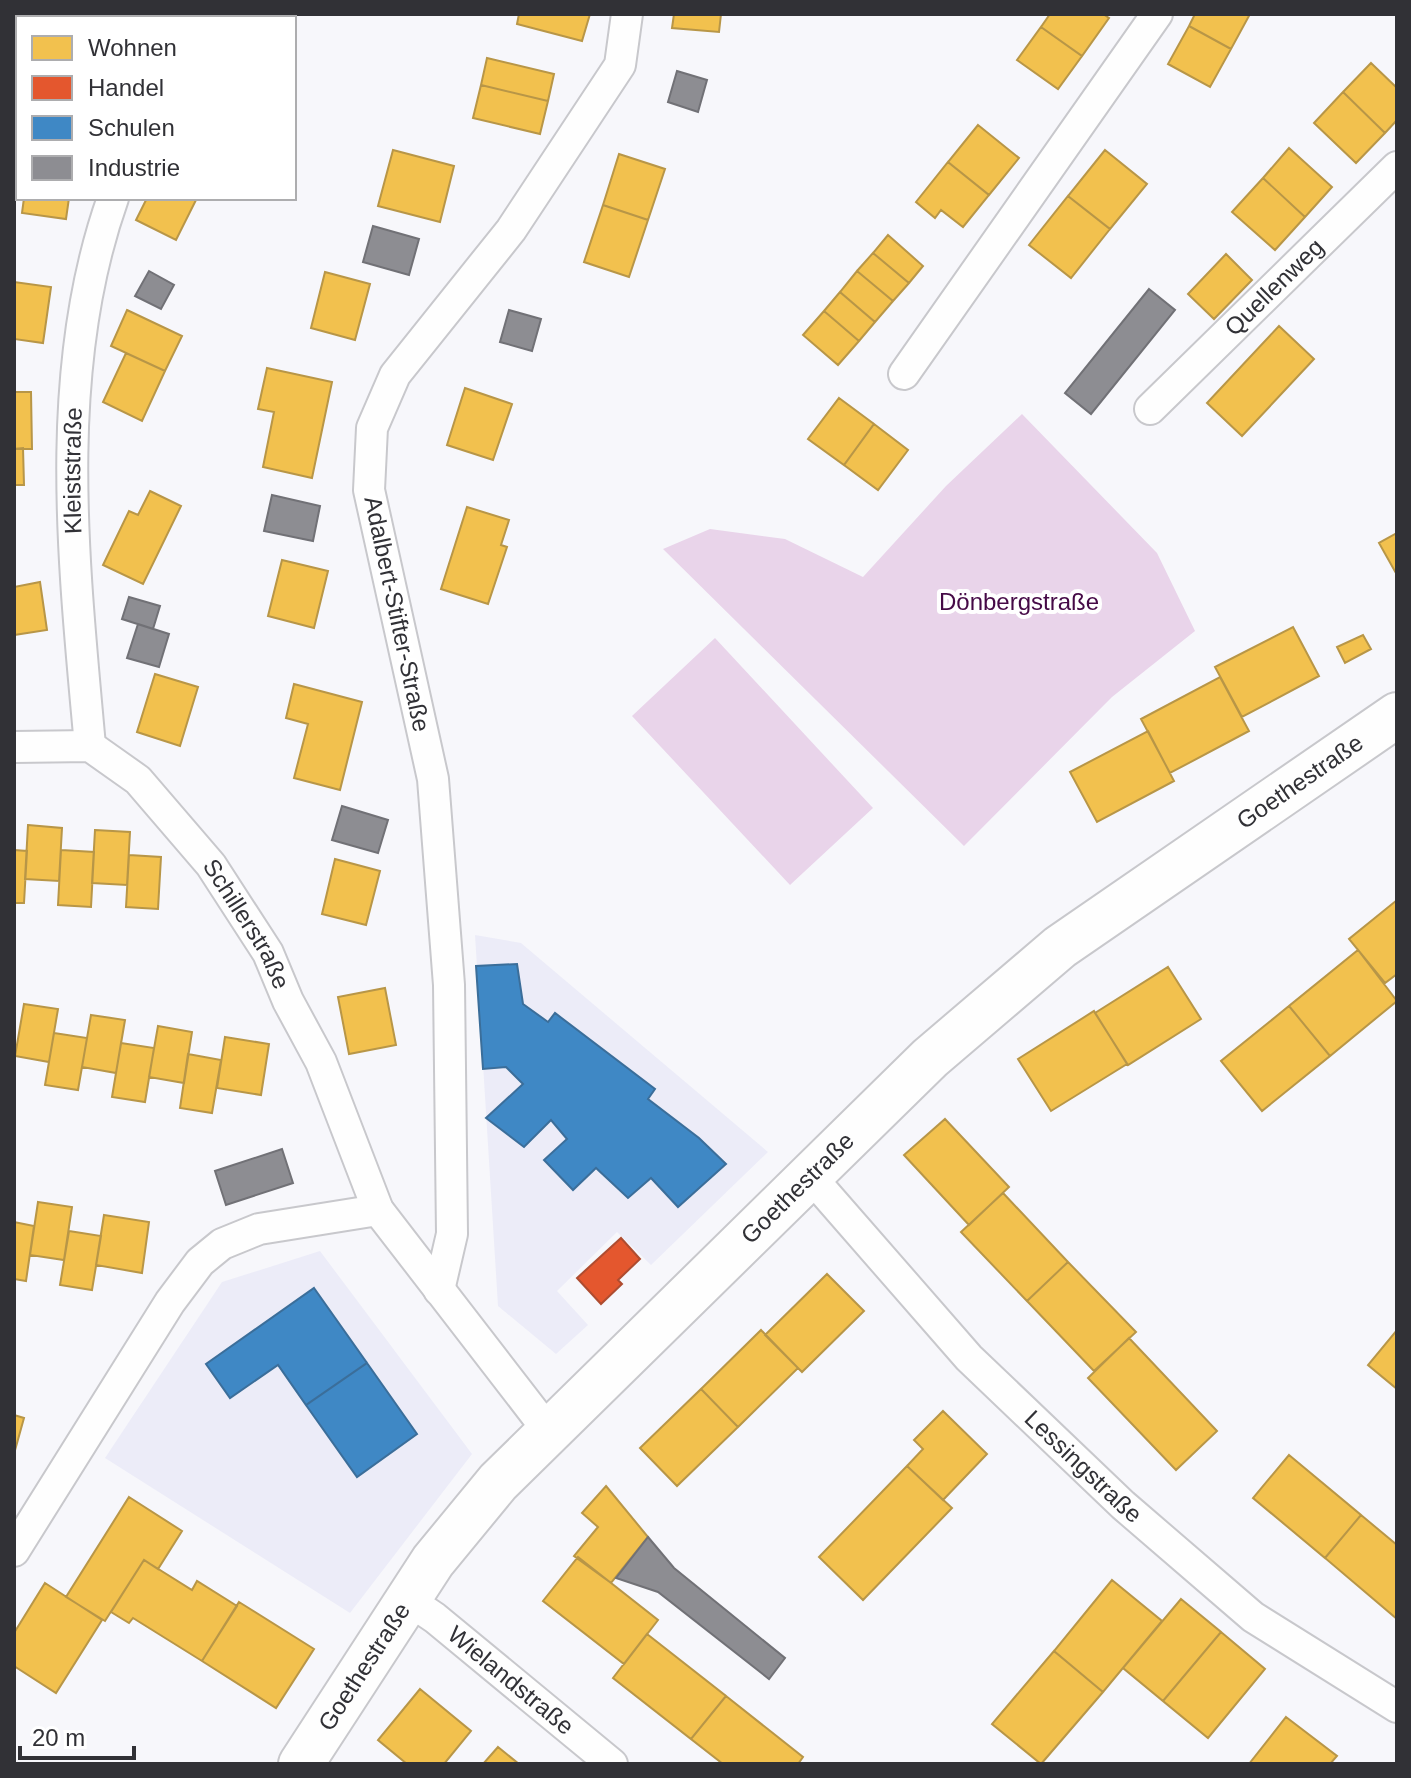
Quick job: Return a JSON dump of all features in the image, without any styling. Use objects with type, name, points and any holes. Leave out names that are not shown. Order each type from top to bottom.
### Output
[{"type":"street","name":"Adalbert-Stifter-Straße","points":[[439,1290],[452,1234],[449,985],[433,779],[369,490],[372,428],[395,375],[511,230],[620,65],[627,14]]},
{"type":"street","points":[[904,374],[1157,14]]},
{"type":"street","name":"Quellenweg","points":[[1150,409],[1397,167]]},
{"type":"street","name":"Kleiststraße","points":[[90,746],[76,588],[73,429],[84,322],[113,200]]},
{"type":"street","name":"Goethestraße","points":[[301,1764],[407,1599],[489,1492],[930,1058],[1060,947],[1397,715]]},
{"type":"street","name":"Schillerstraße","points":[[90,746],[147,791],[211,865],[268,953],[288,1001],[321,1062],[378,1210],[550,1433]]},
{"type":"street","points":[[14,747],[90,746]]},
{"type":"street","name":"Lessingstraße","points":[[811,1177],[969,1358],[1123,1505],[1253,1617],[1397,1707]]},
{"type":"street","points":[[14,1551],[93,1422],[200,1262],[222,1244],[259,1229],[378,1210]]},
{"type":"street","name":"Wielandstraße","points":[[407,1599],[435,1618],[612,1764]]},
{"type":"shaded area","points":[[475,935],[521,943],[768,1152],[651,1265],[617,1232],[557,1291],[588,1325],[556,1354],[498,1306]]},
{"type":"shaded area","points":[[320,1251],[472,1454],[350,1613],[105,1458],[222,1282]]},
{"type":"green space","name":"Dönbergstraße","points":[[1022,414],[1157,553],[1195,631],[1112,697],[964,846],[663,549],[710,529],[785,539],[863,577],[946,486]]},
{"type":"green space","points":[[715,638],[873,808],[790,885],[632,716]]},
{"type":"building: Wohnen","points":[[268,14],[271,16],[214,16]]},
{"type":"building: Wohnen","points":[[519,14],[590,14],[582,41],[517,24]]},
{"type":"building: Wohnen","points":[[674,14],[721,14],[719,32],[672,28]]},
{"type":"building: Wohnen","points":[[1050,14],[1103,14],[1109,18],[1082,56],[1041,27]]},
{"type":"building: Wohnen","points":[[1195,14],[1250,14],[1231,49],[1189,26]]},
{"type":"building: Wohnen","points":[[1189,26],[1231,49],[1210,87],[1168,64]]},
{"type":"building: Wohnen","points":[[1041,27],[1082,56],[1058,89],[1017,60]]},
{"type":"building: Wohnen","points":[[487,58],[554,74],[548,101],[481,85]]},
{"type":"building: Wohnen","points":[[1371,63],[1397,88],[1397,120],[1385,133],[1343,92]]},
{"type":"building: Wohnen","points":[[481,85],[548,101],[540,134],[473,118]]},
{"type":"building: Wohnen","points":[[1343,92],[1385,133],[1356,163],[1314,123]]},
{"type":"building: Wohnen","points":[[978,125],[1019,158],[989,195],[948,162]]},
{"type":"building: Wohnen","points":[[1289,148],[1332,187],[1305,217],[1263,178]]},
{"type":"building: Wohnen","points":[[393,150],[454,166],[440,222],[378,206]]},
{"type":"building: Wohnen","points":[[1105,150],[1147,184],[1110,229],[1068,196]]},
{"type":"building: Wohnen","points":[[619,154],[665,169],[648,220],[603,205]]},
{"type":"building: Wohnen","points":[[948,162],[989,195],[963,227],[941,210],[935,218],[916,202]]},
{"type":"building: Wohnen","points":[[1263,178],[1305,217],[1275,250],[1232,212]]},
{"type":"building: Wohnen","points":[[1068,196],[1110,229],[1071,278],[1029,245]]},
{"type":"building: Wohnen","points":[[24,200],[69,200],[66,219],[22,213]]},
{"type":"building: Wohnen","points":[[146,200],[196,200],[176,240],[136,220]]},
{"type":"building: Wohnen","points":[[603,205],[648,220],[629,277],[584,262]]},
{"type":"building: Wohnen","points":[[888,235],[923,266],[909,283],[873,253]]},
{"type":"building: Wohnen","points":[[873,253],[909,283],[893,301],[857,271]]},
{"type":"building: Wohnen","points":[[1226,254],[1252,280],[1214,319],[1188,294]]},
{"type":"building: Wohnen","points":[[857,271],[893,301],[875,322],[840,292]]},
{"type":"building: Wohnen","points":[[325,272],[370,284],[355,340],[311,328]]},
{"type":"building: Wohnen","points":[[14,282],[51,287],[43,343],[14,339]]},
{"type":"building: Wohnen","points":[[840,292],[875,322],[859,341],[824,311]]},
{"type":"building: Wohnen","points":[[127,310],[182,336],[165,371],[111,346]]},
{"type":"building: Wohnen","points":[[824,311],[859,341],[838,365],[803,335]]},
{"type":"building: Wohnen","points":[[1279,326],[1314,359],[1242,436],[1207,403]]},
{"type":"building: Wohnen","points":[[126,353],[165,371],[142,421],[103,402]]},
{"type":"building: Wohnen","points":[[267,368],[332,382],[312,478],[263,467],[274,412],[258,409]]},
{"type":"building: Wohnen","points":[[465,388],[512,404],[493,460],[447,445]]},
{"type":"building: Wohnen","points":[[14,392],[31,392],[32,449],[14,449]]},
{"type":"building: Wohnen","points":[[839,398],[874,424],[844,465],[808,439]]},
{"type":"building: Wohnen","points":[[874,424],[908,450],[878,490],[844,465]]},
{"type":"building: Wohnen","points":[[23,448],[24,485],[14,485],[14,449]]},
{"type":"building: Wohnen","points":[[150,491],[181,506],[143,584],[103,565],[129,511],[138,515]]},
{"type":"building: Wohnen","points":[[467,507],[509,520],[501,545],[507,547],[488,604],[441,589]]},
{"type":"building: Wohnen","points":[[1397,533],[1397,575],[1379,543]]},
{"type":"building: Wohnen","points":[[282,560],[328,571],[314,628],[268,616]]},
{"type":"building: Wohnen","points":[[40,582],[47,630],[14,635],[14,587]]},
{"type":"building: Wohnen","points":[[1293,627],[1319,676],[1242,717],[1215,667]]},
{"type":"building: Wohnen","points":[[1363,635],[1371,649],[1345,663],[1337,647]]},
{"type":"building: Wohnen","points":[[155,674],[198,687],[180,746],[137,732]]},
{"type":"building: Wohnen","points":[[1220,677],[1249,731],[1170,773],[1141,719]]},
{"type":"building: Wohnen","points":[[294,684],[362,702],[340,790],[294,778],[308,724],[286,718]]},
{"type":"building: Wohnen","points":[[1148,731],[1174,781],[1097,822],[1070,772]]},
{"type":"building: Wohnen","points":[[28,825],[62,828],[59,881],[25,879]]},
{"type":"building: Wohnen","points":[[95,830],[130,832],[127,885],[92,883]]},
{"type":"building: Wohnen","points":[[14,850],[27,851],[24,903],[14,903]]},
{"type":"building: Wohnen","points":[[61,850],[94,852],[91,907],[58,905]]},
{"type":"building: Wohnen","points":[[129,855],[161,857],[158,909],[126,907]]},
{"type":"building: Wohnen","points":[[335,859],[380,871],[366,925],[322,914]]},
{"type":"building: Wohnen","points":[[1397,900],[1397,974],[1385,983],[1349,939]]},
{"type":"building: Wohnen","points":[[1358,950],[1397,1001],[1330,1056],[1289,1006]]},
{"type":"building: Wohnen","points":[[1168,967],[1201,1019],[1128,1065],[1095,1013]]},
{"type":"building: Wohnen","points":[[385,988],[396,1045],[349,1054],[338,997]]},
{"type":"building: Wohnen","points":[[24,1004],[58,1009],[49,1062],[15,1056]]},
{"type":"building: Wohnen","points":[[1289,1006],[1330,1056],[1262,1111],[1221,1061]]},
{"type":"building: Wohnen","points":[[1094,1011],[1127,1064],[1051,1111],[1018,1059]]},
{"type":"building: Wohnen","points":[[91,1015],[125,1020],[116,1073],[82,1067]]},
{"type":"building: Wohnen","points":[[158,1026],[192,1032],[184,1083],[149,1077]]},
{"type":"building: Wohnen","points":[[54,1033],[87,1038],[78,1090],[45,1085]]},
{"type":"building: Wohnen","points":[[225,1037],[269,1044],[261,1095],[217,1088]]},
{"type":"building: Wohnen","points":[[121,1043],[154,1048],[145,1102],[112,1097]]},
{"type":"building: Wohnen","points":[[188,1054],[221,1060],[212,1113],[180,1108]]},
{"type":"building: Wohnen","points":[[945,1119],[1009,1187],[969,1225],[904,1155]]},
{"type":"building: Wohnen","points":[[1003,1193],[1068,1262],[1027,1301],[961,1232]]},
{"type":"building: Wohnen","points":[[38,1202],[72,1207],[64,1260],[30,1255]]},
{"type":"building: Wohnen","points":[[104,1215],[149,1222],[142,1273],[96,1265]]},
{"type":"building: Wohnen","points":[[14,1222],[34,1226],[26,1281],[14,1279]]},
{"type":"building: Wohnen","points":[[69,1231],[101,1236],[92,1290],[60,1285]]},
{"type":"building: Wohnen","points":[[1068,1262],[1136,1332],[1094,1371],[1027,1301]]},
{"type":"building: Wohnen","points":[[827,1274],[864,1311],[802,1372],[765,1335]]},
{"type":"building: Wohnen","points":[[761,1330],[798,1368],[738,1427],[701,1389]]},
{"type":"building: Wohnen","points":[[1397,1330],[1397,1389],[1368,1365]]},
{"type":"building: Wohnen","points":[[1129,1338],[1217,1431],[1176,1470],[1088,1378]]},
{"type":"building: Wohnen","points":[[701,1389],[738,1427],[677,1486],[640,1448]]},
{"type":"building: Wohnen","points":[[943,1411],[987,1454],[943,1500],[907,1466],[923,1449],[914,1440]]},
{"type":"building: Wohnen","points":[[14,1415],[24,1418],[14,1454]]},
{"type":"building: Wohnen","points":[[1289,1455],[1361,1515],[1325,1558],[1253,1498]]},
{"type":"building: Wohnen","points":[[907,1466],[952,1508],[863,1600],[819,1557]]},
{"type":"building: Wohnen","points":[[606,1486],[648,1537],[611,1583],[574,1556],[598,1527],[582,1513]]},
{"type":"building: Wohnen","points":[[129,1497],[182,1531],[158,1569],[144,1560],[105,1621],[66,1597]]},
{"type":"building: Wohnen","points":[[1361,1515],[1397,1545],[1397,1619],[1325,1558]]},
{"type":"building: Wohnen","points":[[578,1557],[658,1620],[624,1664],[543,1601]]},
{"type":"building: Wohnen","points":[[144,1560],[192,1590],[197,1581],[237,1606],[202,1661],[133,1618],[129,1623],[111,1612]]},
{"type":"building: Wohnen","points":[[1112,1580],[1162,1621],[1103,1692],[1054,1651]]},
{"type":"building: Wohnen","points":[[45,1583],[102,1620],[56,1693],[14,1666],[14,1633]]},
{"type":"building: Wohnen","points":[[1181,1599],[1221,1632],[1163,1701],[1123,1668]]},
{"type":"building: Wohnen","points":[[239,1602],[314,1649],[276,1708],[202,1661]]},
{"type":"building: Wohnen","points":[[1221,1632],[1265,1669],[1208,1738],[1163,1701]]},
{"type":"building: Wohnen","points":[[647,1634],[726,1696],[691,1739],[613,1678]]},
{"type":"building: Wohnen","points":[[1054,1651],[1103,1692],[1041,1764],[992,1724]]},
{"type":"building: Wohnen","points":[[420,1689],[471,1731],[444,1764],[407,1764],[378,1740]]},
{"type":"building: Wohnen","points":[[726,1696],[803,1757],[798,1764],[723,1764],[691,1739]]},
{"type":"building: Wohnen","points":[[1286,1717],[1337,1756],[1330,1764],[1249,1764]]},
{"type":"building: Wohnen","points":[[498,1747],[519,1764],[483,1764]]},
{"type":"building: Handel","points":[[621,1238],[640,1259],[618,1280],[622,1284],[601,1304],[577,1278]]},
{"type":"building: Schulen","points":[[517,964],[523,1004],[548,1022],[555,1013],[655,1089],[648,1099],[699,1138],[726,1164],[678,1207],[651,1178],[628,1198],[596,1168],[573,1190],[544,1160],[567,1139],[551,1120],[524,1147],[486,1118],[523,1084],[506,1067],[483,1069],[476,966]]},
{"type":"building: Schulen","points":[[314,1288],[367,1363],[306,1405],[278,1365],[230,1398],[206,1364]]},
{"type":"building: Schulen","points":[[367,1363],[417,1434],[357,1477],[306,1405]]},
{"type":"building: Industrie","points":[[677,71],[707,80],[698,112],[668,102]]},
{"type":"building: Industrie","points":[[373,226],[419,239],[409,275],[363,262]]},
{"type":"building: Industrie","points":[[149,271],[174,285],[161,309],[135,296]]},
{"type":"building: Industrie","points":[[1149,289],[1175,310],[1091,414],[1065,393]]},
{"type":"building: Industrie","points":[[509,310],[541,319],[532,351],[500,342]]},
{"type":"building: Industrie","points":[[272,495],[320,506],[313,541],[264,531]]},
{"type":"building: Industrie","points":[[129,597],[160,606],[153,629],[122,619]]},
{"type":"building: Industrie","points":[[138,624],[169,634],[159,667],[127,658]]},
{"type":"building: Industrie","points":[[342,806],[388,820],[378,853],[332,840]]},
{"type":"building: Industrie","points":[[282,1149],[293,1183],[226,1205],[215,1171]]},
{"type":"building: Industrie","points":[[648,1537],[674,1568],[785,1658],[769,1679],[658,1592],[616,1578]]}]
